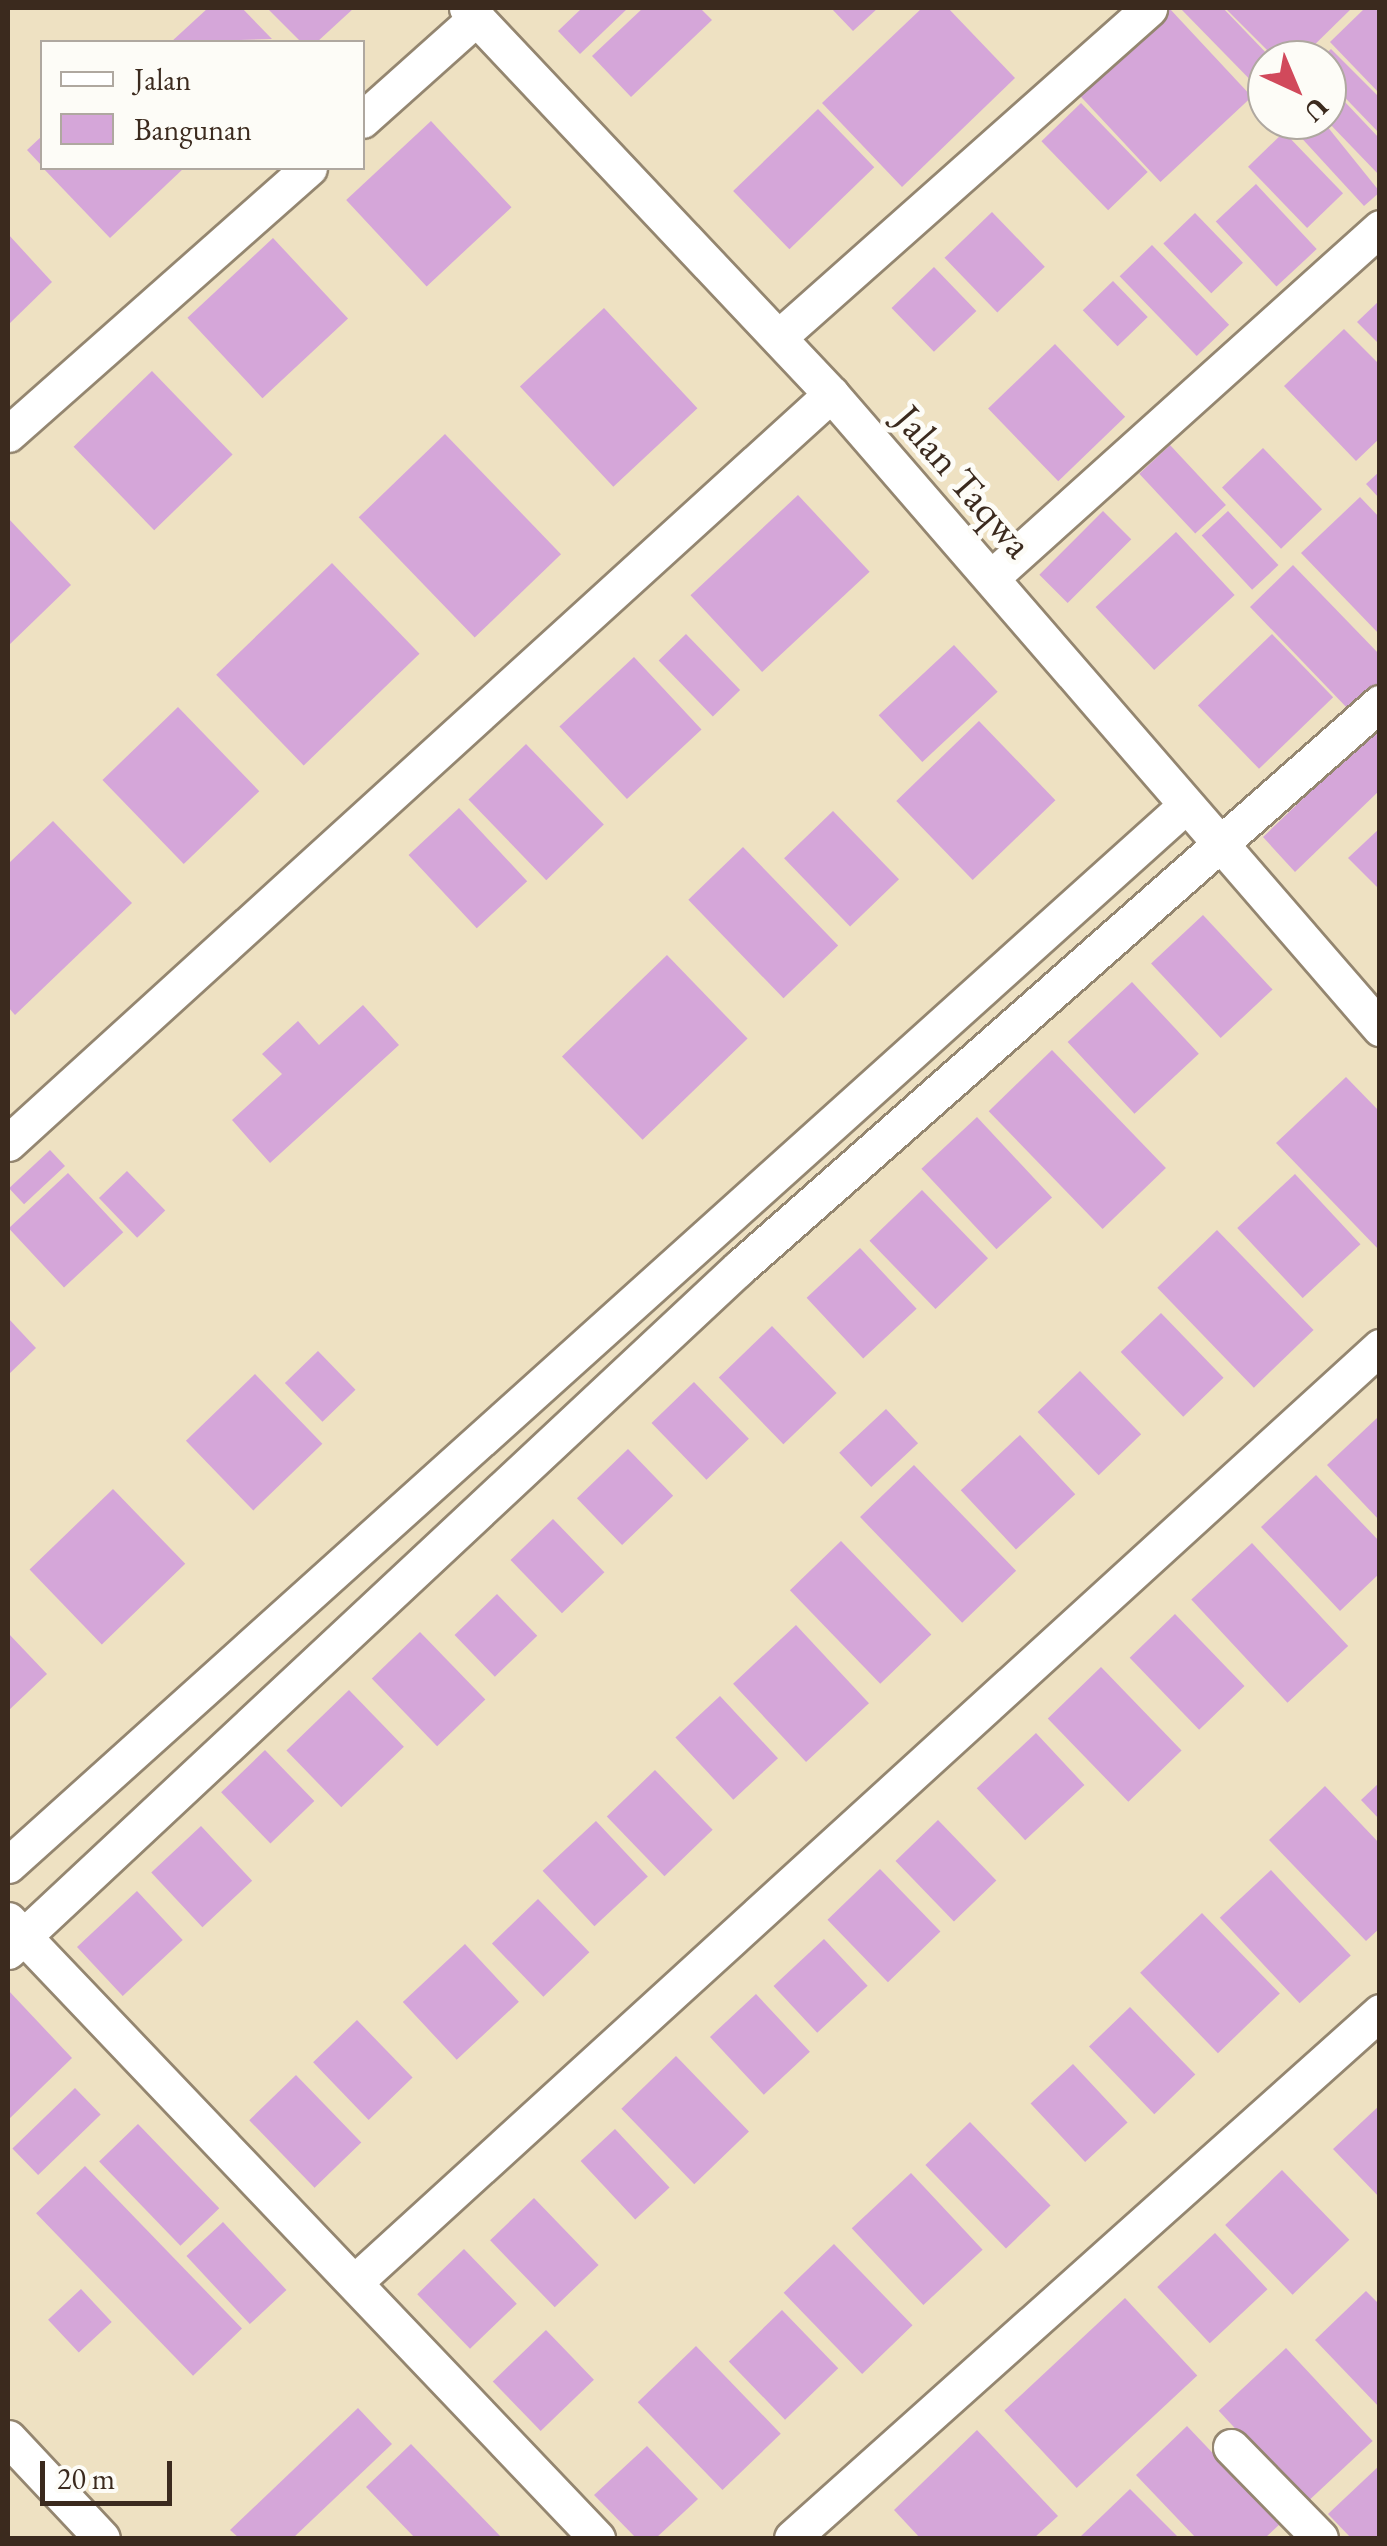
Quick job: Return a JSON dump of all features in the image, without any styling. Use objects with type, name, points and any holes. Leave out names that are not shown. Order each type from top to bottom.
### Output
[{"type":"street","points":[[779,337],[1149,8]]},
{"type":"street","points":[[365,117],[472,12]]},
{"type":"street","name":"Jalan Taqwa","points":[[472,12],[831,394],[1380,1028]]},
{"type":"street","points":[[8,434],[307,170]]},
{"type":"street","points":[[992,578],[1380,228]]},
{"type":"street","points":[[8,1143],[831,394]]},
{"type":"street","points":[[597,2538],[357,2280],[13,1936],[740,1267],[1222,848],[1380,703]]},
{"type":"street","points":[[8,1865],[1185,806]]},
{"type":"street","points":[[706,1235],[740,1267]]},
{"type":"street","points":[[357,2280],[1380,1347]]},
{"type":"street","points":[[463,1458],[494,1496]]},
{"type":"street","points":[[792,2538],[1380,2012]]},
{"type":"street","points":[[8,2438],[102,2538]]},
{"type":"street","points":[[1230,2447],[1320,2538]]},
{"type":"building","points":[[208,8],[242,8],[272,39],[238,40],[173,40]]},
{"type":"building","points":[[267,8],[354,8],[319,40],[299,40]]},
{"type":"building","points":[[582,8],[628,8],[580,54],[558,31]]},
{"type":"building","points":[[643,8],[700,8],[712,20],[631,97],[592,56]]},
{"type":"building","points":[[831,8],[878,8],[853,31]]},
{"type":"building","points":[[922,8],[948,8],[1015,78],[902,187],[822,103]]},
{"type":"building","points":[[1180,8],[1223,8],[1254,40],[1247,40],[1247,77]]},
{"type":"building","points":[[1225,8],[1352,8],[1319,40],[1257,40]]},
{"type":"building","points":[[1365,8],[1380,8],[1380,94],[1347,60],[1347,40],[1332,40]]},
{"type":"building","points":[[1170,9],[1247,92],[1247,101],[1160,182],[1079,94]]},
{"type":"building","points":[[1347,65],[1380,98],[1380,134],[1347,100]]},
{"type":"building","points":[[1081,103],[1148,172],[1108,210],[1041,141]]},
{"type":"building","points":[[1347,104],[1380,139],[1380,176],[1345,140]]},
{"type":"building","points":[[818,109],[874,167],[789,249],[733,191]]},
{"type":"building","points":[[431,121],[511,207],[427,286],[346,200]]},
{"type":"building","points":[[40,138],[40,164],[27,150]]},
{"type":"building","points":[[1276,140],[1292,140],[1343,193],[1307,228],[1248,167]]},
{"type":"building","points":[[1303,140],[1338,140],[1380,192],[1364,206]]},
{"type":"building","points":[[45,170],[182,170],[110,238]]},
{"type":"building","points":[[1256,184],[1317,249],[1276,287],[1216,222]]},
{"type":"building","points":[[992,212],[1045,267],[997,313],[945,258]]},
{"type":"building","points":[[1195,213],[1243,263],[1211,293],[1163,244]]},
{"type":"building","points":[[8,234],[52,282],[8,325]]},
{"type":"building","points":[[273,238],[348,318],[262,398],[187,318]]},
{"type":"building","points":[[1152,245],[1229,325],[1197,356],[1120,276]]},
{"type":"building","points":[[934,267],[976,311],[934,352],[892,308]]},
{"type":"building","points":[[1113,281],[1148,317],[1118,346],[1083,310]]},
{"type":"building","points":[[1380,300],[1380,345],[1357,322]]},
{"type":"building","points":[[604,308],[697,408],[613,487],[520,386]]},
{"type":"building","points":[[1344,329],[1380,365],[1380,438],[1356,461],[1284,386]]},
{"type":"building","points":[[1055,344],[1125,417],[1058,481],[988,409]]},
{"type":"building","points":[[152,371],[233,454],[154,530],[74,447]]},
{"type":"building","points":[[445,434],[561,554],[475,637],[359,517]]},
{"type":"building","points":[[1170,445],[1226,505],[1195,534],[1139,474]]},
{"type":"building","points":[[1263,448],[1322,509],[1281,549],[1222,488]]},
{"type":"building","points":[[1380,471],[1380,499],[1366,484]]},
{"type":"building","points":[[798,495],[870,572],[762,672],[690,595]]},
{"type":"building","points":[[1360,497],[1380,518],[1380,635],[1301,553]]},
{"type":"building","points":[[1103,511],[1131,539],[1068,603],[1039,575]]},
{"type":"building","points":[[1228,511],[1278,565],[1252,590],[1202,536]]},
{"type":"building","points":[[8,518],[71,585],[8,646]]},
{"type":"building","points":[[1176,532],[1235,595],[1154,670],[1096,607]]},
{"type":"building","points":[[332,563],[420,654],[304,765],[216,675]]},
{"type":"building","points":[[1293,565],[1380,655],[1380,683],[1350,711],[1250,607]]},
{"type":"building","points":[[686,634],[740,690],[713,717],[659,660]]},
{"type":"building","points":[[1272,634],[1333,697],[1259,769],[1198,706]]},
{"type":"building","points":[[954,645],[998,692],[922,762],[879,715]]},
{"type":"building","points":[[634,657],[702,729],[627,799],[559,727]]},
{"type":"building","points":[[178,707],[259,791],[184,864],[102,780]]},
{"type":"building","points":[[979,721],[1055,800],[973,880],[896,801]]},
{"type":"building","points":[[1380,725],[1380,790],[1295,872],[1263,837]]},
{"type":"building","points":[[526,744],[604,825],[546,880],[468,800]]},
{"type":"building","points":[[459,808],[527,881],[477,928],[409,855]]},
{"type":"building","points":[[833,811],[899,879],[850,927],[784,858]]},
{"type":"building","points":[[53,821],[132,903],[15,1015],[8,1007],[8,864]]},
{"type":"building","points":[[1380,828],[1380,890],[1348,858]]},
{"type":"building","points":[[743,847],[838,946],[783,998],[688,900]]},
{"type":"building","points":[[1203,915],[1273,990],[1221,1038],[1151,963]]},
{"type":"building","points":[[667,955],[748,1038],[643,1140],[562,1056]]},
{"type":"building","points":[[1132,982],[1199,1054],[1134,1114],[1068,1042]]},
{"type":"building","points":[[363,1005],[399,1045],[270,1163],[232,1120],[282,1074],[262,1054],[298,1021],[319,1045]]},
{"type":"building","points":[[1052,1050],[1166,1168],[1103,1229],[989,1111]]},
{"type":"building","points":[[1346,1077],[1380,1112],[1380,1251],[1276,1143]]},
{"type":"building","points":[[977,1117],[1052,1197],[996,1249],[921,1169]]},
{"type":"building","points":[[50,1150],[65,1166],[24,1204],[9,1188]]},
{"type":"building","points":[[127,1171],[165,1211],[137,1238],[99,1198]]},
{"type":"building","points":[[68,1173],[123,1232],[64,1287],[9,1228]]},
{"type":"building","points":[[1295,1174],[1360,1244],[1303,1298],[1237,1228]]},
{"type":"building","points":[[922,1190],[988,1258],[935,1309],[869,1241]]},
{"type":"building","points":[[1217,1230],[1314,1330],[1254,1388],[1157,1288]]},
{"type":"building","points":[[860,1248],[917,1309],[863,1358],[807,1298]]},
{"type":"building","points":[[1161,1313],[1224,1378],[1183,1417],[1121,1352]]},
{"type":"building","points":[[8,1318],[36,1348],[8,1375]]},
{"type":"building","points":[[772,1326],[837,1393],[783,1444],[719,1377]]},
{"type":"building","points":[[318,1351],[356,1390],[322,1422],[285,1383]]},
{"type":"building","points":[[1080,1371],[1141,1434],[1099,1475],[1038,1412]]},
{"type":"building","points":[[255,1374],[322,1444],[253,1510],[186,1441]]},
{"type":"building","points":[[694,1382],[749,1439],[706,1480],[652,1423]]},
{"type":"building","points":[[886,1409],[918,1443],[871,1487],[839,1453]]},
{"type":"building","points":[[1377,1418],[1380,1421],[1380,1521],[1327,1465]]},
{"type":"building","points":[[1020,1435],[1075,1494],[1016,1549],[961,1490]]},
{"type":"building","points":[[628,1449],[673,1496],[622,1545],[577,1498]]},
{"type":"building","points":[[914,1465],[1016,1571],[962,1623],[860,1517]]},
{"type":"building","points":[[1316,1475],[1380,1542],[1380,1573],[1340,1611],[1261,1527]]},
{"type":"building","points":[[113,1489],[185,1564],[102,1644],[30,1570]]},
{"type":"building","points":[[553,1519],[604,1572],[562,1613],[511,1560]]},
{"type":"building","points":[[841,1541],[931,1635],[880,1684],[790,1590]]},
{"type":"building","points":[[1252,1543],[1348,1646],[1287,1703],[1191,1600]]},
{"type":"building","points":[[497,1594],[537,1636],[495,1677],[455,1635]]},
{"type":"building","points":[[1175,1614],[1244,1686],[1199,1730],[1130,1658]]},
{"type":"building","points":[[796,1625],[869,1703],[806,1762],[733,1684]]},
{"type":"building","points":[[420,1632],[485,1700],[437,1746],[372,1679]]},
{"type":"building","points":[[8,1633],[47,1674],[8,1711]]},
{"type":"building","points":[[1101,1667],[1182,1750],[1128,1802],[1048,1718]]},
{"type":"building","points":[[349,1690],[404,1747],[341,1807],[286,1750]]},
{"type":"building","points":[[720,1696],[778,1758],[733,1800],[675,1738]]},
{"type":"building","points":[[1036,1733],[1084,1785],[1025,1840],[977,1788]]},
{"type":"building","points":[[265,1750],[314,1801],[270,1843],[221,1792]]},
{"type":"building","points":[[655,1770],[713,1830],[664,1876],[607,1817]]},
{"type":"building","points":[[1380,1782],[1380,1820],[1361,1800]]},
{"type":"building","points":[[1325,1786],[1380,1844],[1380,1928],[1366,1941],[1269,1840]]},
{"type":"building","points":[[938,1820],[996,1880],[954,1921],[896,1861]]},
{"type":"building","points":[[596,1821],[648,1877],[594,1926],[543,1871]]},
{"type":"building","points":[[201,1826],[252,1881],[202,1927],[151,1872]]},
{"type":"building","points":[[880,1869],[940,1932],[888,1982],[827,1920]]},
{"type":"building","points":[[1271,1870],[1351,1956],[1300,2003],[1220,1918]]},
{"type":"building","points":[[137,1891],[183,1940],[123,1996],[77,1947]]},
{"type":"building","points":[[538,1899],[589,1952],[543,1997],[492,1943]]},
{"type":"building","points":[[1202,1913],[1280,1994],[1218,2053],[1140,1973]]},
{"type":"building","points":[[824,1939],[868,1986],[817,2033],[774,1986]]},
{"type":"building","points":[[465,1944],[519,2002],[457,2060],[403,2002]]},
{"type":"building","points":[[8,1990],[72,2058],[8,2120]]},
{"type":"building","points":[[756,1994],[810,2052],[764,2095],[710,2037]]},
{"type":"building","points":[[1130,2007],[1195,2075],[1154,2114],[1089,2047]]},
{"type":"building","points":[[357,2020],[413,2078],[369,2120],[313,2062]]},
{"type":"building","points":[[676,2056],[749,2132],[694,2184],[621,2109]]},
{"type":"building","points":[[1073,2064],[1128,2123],[1085,2162],[1031,2104]]},
{"type":"building","points":[[296,2075],[361,2143],[315,2188],[249,2120]]},
{"type":"building","points":[[75,2088],[101,2115],[38,2175],[12,2148]]},
{"type":"building","points":[[1380,2105],[1380,2198],[1333,2149]]},
{"type":"building","points":[[970,2122],[1051,2205],[1006,2249],[925,2165]]},
{"type":"building","points":[[138,2124],[219,2208],[180,2246],[99,2162]]},
{"type":"building","points":[[615,2129],[670,2188],[635,2220],[581,2161]]},
{"type":"building","points":[[85,2166],[242,2329],[193,2376],[36,2213]]},
{"type":"building","points":[[1282,2170],[1349,2240],[1293,2295],[1225,2225]]},
{"type":"building","points":[[911,2173],[983,2250],[923,2305],[852,2228]]},
{"type":"building","points":[[534,2198],[599,2265],[555,2307],[490,2240]]},
{"type":"building","points":[[223,2222],[286,2290],[250,2324],[186,2256]]},
{"type":"building","points":[[1215,2233],[1268,2289],[1210,2343],[1157,2287]]},
{"type":"building","points":[[834,2244],[912,2325],[862,2374],[784,2293]]},
{"type":"building","points":[[464,2249],[517,2304],[470,2349],[417,2294]]},
{"type":"building","points":[[81,2289],[112,2322],[79,2353],[48,2320]]},
{"type":"building","points":[[1366,2291],[1380,2305],[1380,2408],[1315,2340]]},
{"type":"building","points":[[1125,2298],[1197,2376],[1077,2488],[1004,2411]]},
{"type":"building","points":[[782,2310],[838,2368],[785,2420],[729,2361]]},
{"type":"building","points":[[546,2330],[594,2380],[541,2431],[493,2381]]},
{"type":"building","points":[[696,2346],[781,2434],[722,2490],[638,2402]]},
{"type":"building","points":[[1286,2348],[1373,2441],[1305,2504],[1219,2411]]},
{"type":"building","points":[[358,2408],[392,2444],[293,2538],[239,2538],[230,2530]]},
{"type":"building","points":[[1187,2426],[1280,2524],[1265,2538],[1196,2538],[1136,2475]]},
{"type":"building","points":[[977,2430],[1058,2516],[1034,2538],[920,2538],[894,2510]]},
{"type":"building","points":[[411,2444],[502,2538],[415,2538],[366,2487]]},
{"type":"building","points":[[647,2446],[698,2499],[656,2538],[636,2538],[594,2495]]},
{"type":"building","points":[[1380,2465],[1380,2538],[1351,2538],[1328,2514]]},
{"type":"building","points":[[1130,2489],[1179,2538],[1079,2538]]}]
